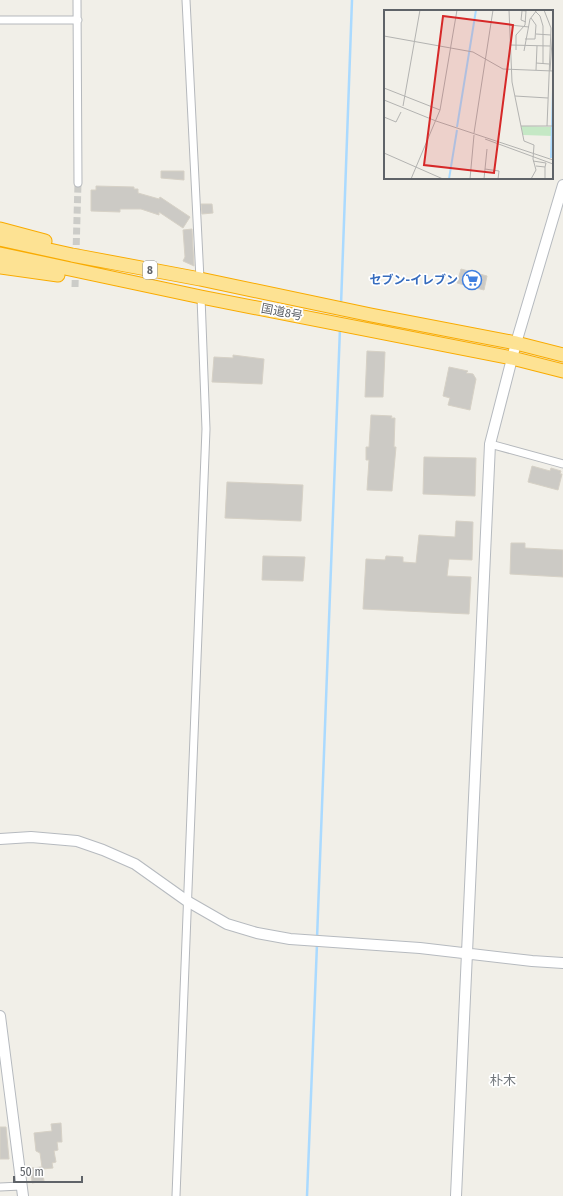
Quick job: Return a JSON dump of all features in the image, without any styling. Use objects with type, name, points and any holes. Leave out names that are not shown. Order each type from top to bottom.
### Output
[{"type":"highway","name":"8","points":[[0,229],[25,235],[119,264]]},
{"type":"highway","name":"国道8号","points":[[0,239],[371,315],[516,343],[563,355]]},
{"type":"highway","name":"国道8号","points":[[0,254],[201,297],[512,358],[563,371]]},
{"type":"highway","name":"8","points":[[0,267],[147,285]]},
{"type":"street","points":[[77,0],[78,183]]},
{"type":"street","points":[[186,0],[200,279]]},
{"type":"street","points":[[0,20],[78,20]]},
{"type":"street","points":[[456,1196],[490,444],[516,343],[563,185]]},
{"type":"street","points":[[176,1196],[206,429],[201,297]]},
{"type":"street","points":[[490,444],[563,464]]},
{"type":"street","points":[[0,839],[31,837],[77,841],[135,864],[187,901],[227,924],[257,933],[290,939],[420,948],[563,963]]},
{"type":"street","points":[[0,1016],[22,1191],[0,1187]]},
{"type":"building","points":[[161,171],[184,171],[184,180],[161,178]]},
{"type":"building","points":[[96,186],[134,187],[134,189],[138,189],[138,193],[159,199],[160,197],[190,217],[183,228],[159,212],[159,215],[141,209],[120,209],[120,212],[91,211],[91,190],[96,190]]},
{"type":"building","points":[[201,204],[212,204],[213,213],[202,214]]},
{"type":"building","points":[[192,229],[194,266],[183,261],[185,257],[183,230]]},
{"type":"building","name":"セブン-イレブン","points":[[461,269],[487,276],[484,290],[457,283]]},
{"type":"building","points":[[367,351],[385,352],[383,397],[365,397]]},
{"type":"building","points":[[233,355],[264,359],[262,384],[212,382],[214,357],[233,358]]},
{"type":"building","points":[[449,367],[468,371],[466,373],[473,374],[476,379],[470,410],[448,405],[450,398],[443,396]]},
{"type":"building","points":[[371,415],[392,416],[391,418],[395,418],[394,447],[396,447],[392,491],[367,490],[369,460],[366,460],[366,447],[369,447]]},
{"type":"building","points":[[424,457],[476,458],[475,496],[423,494]]},
{"type":"building","points":[[532,466],[550,471],[551,468],[561,471],[560,474],[562,474],[558,490],[528,482]]},
{"type":"building","points":[[227,482],[303,485],[301,521],[225,518]]},
{"type":"building","points":[[456,521],[473,522],[472,560],[449,559],[447,576],[471,577],[469,614],[363,609],[366,559],[385,560],[386,556],[403,557],[403,562],[416,563],[419,535],[455,537]]},
{"type":"building","points":[[511,543],[525,543],[525,548],[563,550],[563,577],[510,574]]},
{"type":"building","points":[[263,556],[305,557],[303,581],[262,580]]},
{"type":"building","points":[[61,1123],[62,1142],[57,1142],[58,1150],[54,1151],[56,1162],[52,1163],[53,1168],[42,1169],[44,1181],[32,1183],[31,1168],[42,1167],[40,1153],[36,1151],[34,1133],[52,1131],[51,1124]]},
{"type":"building","points":[[0,1127],[6,1127],[9,1159],[0,1159]]},
{"type":"waterway","points":[[341,305],[352,0]]},
{"type":"waterway","points":[[317,939],[340,328]]},
{"type":"waterway","points":[[307,1196],[317,944]]},
{"type":"tunnel","points":[[75,287],[78,183]]},
{"type":"place","name":"セブン-イレブン","points":[[472,280]]},
{"type":"district","name":"朴木","points":[[503,1080]]}]
